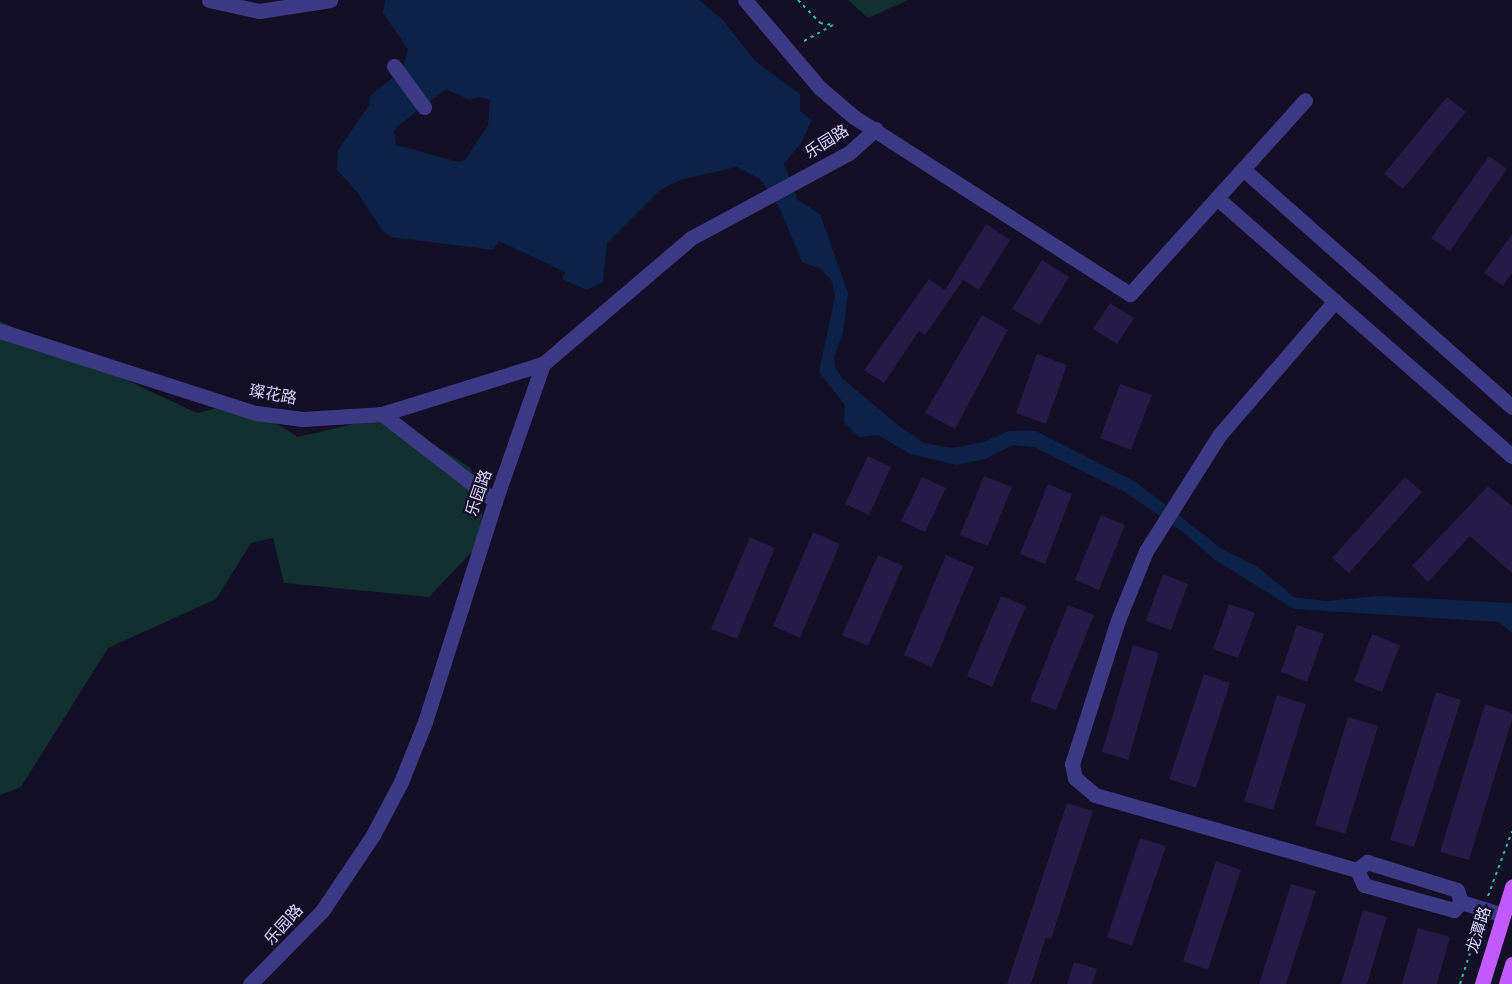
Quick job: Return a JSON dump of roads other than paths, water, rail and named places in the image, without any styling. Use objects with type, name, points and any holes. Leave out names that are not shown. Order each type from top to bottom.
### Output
[{"type":"main road","name":"龙潭路","points":[[1482,984],[1512,887]]},
{"type":"main road","points":[[1506,984],[1512,964]]},
{"type":"street","points":[[209,0],[259,10],[330,0]]},
{"type":"street","points":[[745,0],[787,51],[829,95],[854,117],[1130,294],[1305,100]]},
{"type":"street","points":[[394,66],[424,108]]},
{"type":"street","name":"乐园路","points":[[250,984],[322,911],[373,835],[401,782],[425,722],[495,501],[543,364],[660,262],[692,238],[762,198],[849,153],[876,129]]},
{"type":"street","points":[[1243,169],[1512,407]]},
{"type":"street","points":[[1217,198],[1511,452]]},
{"type":"street","points":[[1335,301],[1220,434],[1146,551],[1118,620],[1074,755],[1075,778],[1095,795],[1357,870],[1364,885],[1454,910],[1461,902]]},
{"type":"street","name":"璨花路","points":[[0,331],[256,413],[303,419],[382,414],[543,364]]},
{"type":"street","points":[[382,414],[495,501]]},
{"type":"street","points":[[1357,870],[1367,862],[1457,890],[1461,902]]},
{"type":"street","points":[[1461,902],[1503,915]]},
{"type":"water","points":[[385,0],[699,0],[722,19],[755,61],[800,94],[800,111],[812,120],[801,143],[784,164],[798,200],[820,214],[848,293],[843,334],[834,356],[835,367],[843,379],[899,426],[924,443],[952,448],[984,442],[1009,431],[1036,431],[1136,482],[1222,549],[1258,567],[1294,597],[1327,601],[1379,596],[1512,603],[1512,633],[1499,622],[1294,609],[1215,560],[1183,532],[1125,492],[1034,447],[1013,445],[985,459],[957,465],[910,454],[878,435],[859,437],[844,422],[845,405],[819,372],[835,296],[831,279],[820,269],[802,262],[780,209],[760,179],[737,167],[680,180],[660,190],[607,243],[603,282],[587,290],[562,279],[565,272],[499,241],[493,250],[391,237],[383,231],[357,192],[337,170],[338,150],[369,105],[370,96],[403,69],[408,49],[383,13]],"holes":[[[446,89],[470,100],[479,97],[490,100],[488,125],[465,160],[459,162],[396,145],[394,131],[399,125]]]}]
